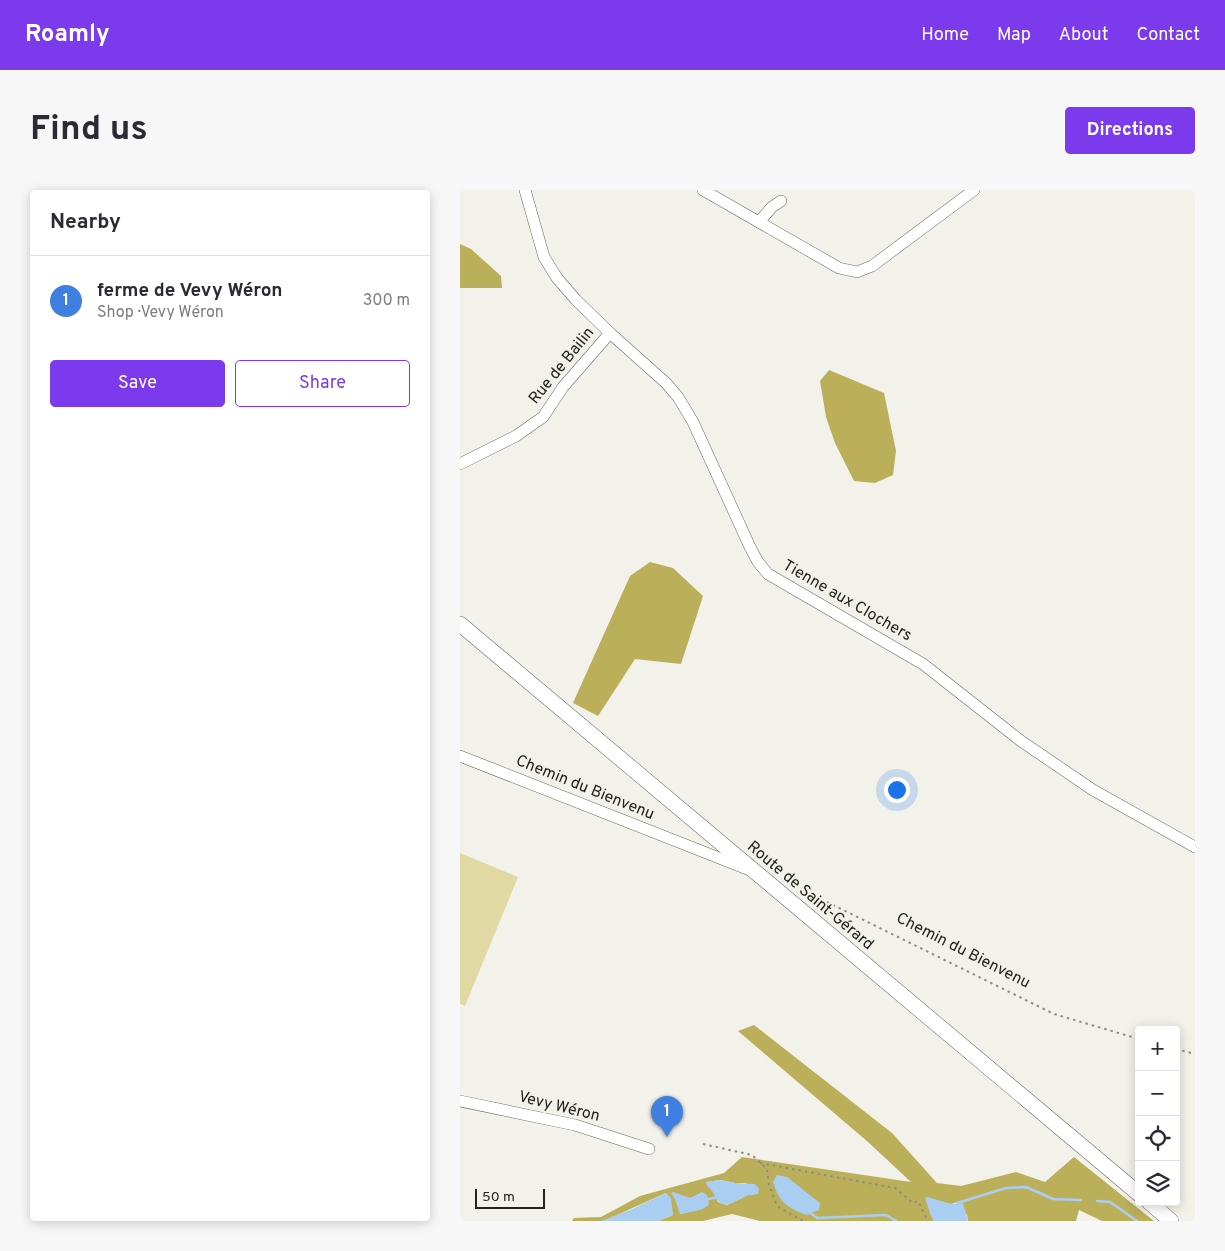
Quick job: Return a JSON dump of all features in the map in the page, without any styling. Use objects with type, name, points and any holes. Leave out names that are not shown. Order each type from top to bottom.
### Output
[{"type":"main road","name":"Route de Saint-Gérard","points":[[460,624],[1135,1191]]},
{"type":"main road","points":[[1154,1206],[1171,1221]]},
{"type":"street","name":"Tienne aux Clochers","points":[[524,190],[544,257],[557,278],[576,300],[666,383],[678,397],[693,422],[750,548],[768,574],[923,664],[1021,742],[1093,790],[1195,847]]},
{"type":"street","points":[[703,190],[839,268],[857,272],[872,266],[974,190]]},
{"type":"street","points":[[760,222],[772,207],[781,201]]},
{"type":"street","name":"Rue de Bailin","points":[[460,464],[516,436],[542,416],[563,387],[610,333]]},
{"type":"street","name":"Chemin du Bienvenu","points":[[460,756],[754,871]]},
{"type":"street","name":"Vevy Wéron","points":[[460,1101],[575,1125],[649,1149]]},
{"type":"path","name":"Chemin du Bienvenu","points":[[794,893],[823,900],[1054,1014],[1135,1038]]},
{"type":"path","points":[[1180,1050],[1195,1054]]},
{"type":"path","points":[[703,1144],[752,1155],[767,1169],[769,1185],[777,1206],[803,1221]]},
{"type":"path","points":[[760,1163],[895,1188],[913,1203],[918,1201],[928,1221]]},
{"type":"shaded area","points":[[460,244],[471,249],[501,276],[502,288],[460,288]]},
{"type":"shaded area","points":[[829,370],[884,393],[896,451],[893,475],[875,483],[854,481],[835,443],[826,417],[820,381]]},
{"type":"shaded area","points":[[650,562],[673,568],[703,596],[681,664],[635,659],[598,716],[573,703],[630,576]]},
{"type":"shaded area","points":[[460,853],[518,877],[465,1006],[460,1004]]},
{"type":"shaded area","points":[[754,1025],[892,1133],[937,1183],[961,1186],[1016,1172],[1045,1182],[1074,1157],[1154,1221],[1102,1221],[1079,1210],[1076,1221],[968,1221],[967,1215],[958,1202],[951,1204],[941,1202],[930,1213],[934,1221],[760,1221],[732,1214],[703,1221],[658,1221],[673,1215],[666,1193],[608,1219],[601,1221],[572,1221],[574,1218],[601,1217],[640,1196],[724,1173],[742,1157],[911,1182],[868,1142],[738,1031]],"holes":[[[720,1180],[746,1183],[753,1195],[748,1195],[727,1205],[718,1202],[712,1189],[706,1182]],[[673,1192],[690,1199],[703,1209],[696,1209],[681,1214]]]},
{"type":"water","points":[[777,1175],[787,1177],[820,1203],[819,1210],[806,1215],[793,1209],[781,1200],[773,1182]]},
{"type":"water","points":[[720,1180],[755,1184],[759,1189],[758,1194],[748,1195],[729,1204],[722,1204],[717,1200],[706,1182]]},
{"type":"water","points":[[702,1192],[707,1195],[709,1204],[700,1210],[680,1214],[671,1193],[690,1198]]},
{"type":"water","points":[[666,1193],[671,1198],[673,1215],[658,1221],[601,1221],[630,1210]]},
{"type":"water","points":[[928,1197],[951,1204],[963,1203],[968,1221],[934,1221],[925,1198]]},
{"type":"waterway","points":[[957,1203],[1006,1188],[1026,1187],[1053,1199],[1081,1200]]},
{"type":"waterway","points":[[705,1200],[717,1197]]},
{"type":"waterway","points":[[1097,1201],[1110,1202],[1137,1221]]},
{"type":"waterway","points":[[809,1212],[817,1218],[886,1215],[896,1221]]},
{"type":"place","name":"ferme de Vevy Wéron","points":[[667,1137]]}]
